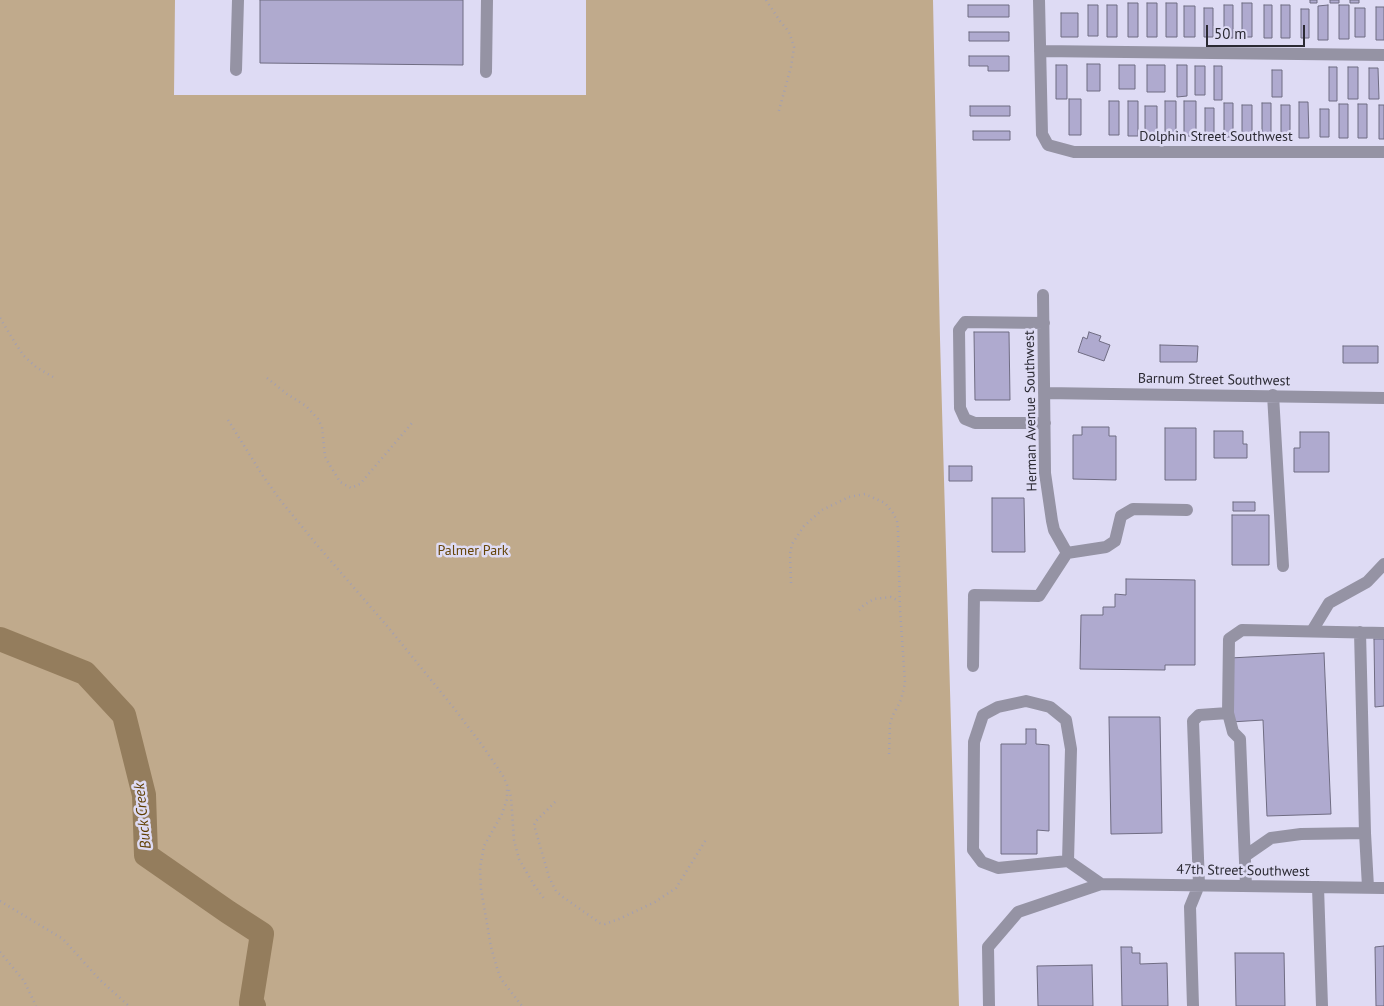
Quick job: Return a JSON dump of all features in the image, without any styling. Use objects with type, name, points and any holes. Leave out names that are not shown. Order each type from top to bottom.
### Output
[{"type":"street","points":[[236,70],[238,0]]},
{"type":"street","points":[[486,72],[487,0]]},
{"type":"street","points":[[1039,0],[1040,50],[1384,54]]},
{"type":"street","name":"Dolphin Street Southwest","points":[[1040,50],[1042,134],[1048,145],[1074,152],[1384,152]]},
{"type":"street","name":"Herman Avenue Southwest","points":[[1043,294],[1045,473],[1054,530],[1067,553]]},
{"type":"street","points":[[1044,323],[965,322],[959,330],[960,408],[965,419],[976,423],[1045,423]]},
{"type":"street","name":"Barnum Street Southwest","points":[[1044,393],[1384,398]]},
{"type":"street","points":[[1273,395],[1283,566]]},
{"type":"street","points":[[973,666],[974,595],[1040,596],[1067,553],[1106,547],[1115,541],[1121,516],[1133,509],[1187,510]]},
{"type":"street","points":[[1312,631],[1329,603],[1367,582],[1384,564]]},
{"type":"street","points":[[1246,886],[1240,739],[1232,732],[1228,713],[1229,639],[1242,630],[1384,633]]},
{"type":"street","points":[[1360,632],[1368,887]]},
{"type":"street","points":[[1068,861],[1071,750],[1066,720],[1050,707],[1026,701],[998,707],[984,715],[974,742],[973,850],[982,862],[998,868],[1068,861],[1101,884]]},
{"type":"street","points":[[1193,1006],[1190,907],[1200,885],[1193,721],[1198,715],[1228,713]]},
{"type":"street","points":[[1245,856],[1271,838],[1301,834],[1365,834]]},
{"type":"street","name":"47th Street Southwest","points":[[989,1006],[988,946],[1018,912],[1101,884],[1384,888]]},
{"type":"street","points":[[1318,887],[1322,1006]]},
{"type":"path","points":[[766,0],[790,32],[794,48],[791,67],[778,114]]},
{"type":"path","points":[[0,318],[24,356],[36,367],[53,376]]},
{"type":"path","points":[[267,378],[306,406],[318,419],[322,426],[325,457],[340,482],[351,488],[360,484],[412,423]]},
{"type":"path","points":[[228,420],[281,501],[376,612],[453,707],[503,776],[511,797],[514,840],[519,859],[545,900]]},
{"type":"path","points":[[791,583],[790,554],[792,544],[804,526],[822,510],[833,503],[858,494],[865,494],[885,503],[896,521],[905,683],[890,724],[889,757]]},
{"type":"path","points":[[859,610],[874,599],[891,597],[899,601]]},
{"type":"path","points":[[507,785],[508,793],[502,814],[484,846],[480,878],[489,939],[497,968],[501,979],[522,1006]]},
{"type":"path","points":[[554,802],[534,824],[552,885],[570,904],[600,923],[605,924],[636,911],[655,902],[676,888],[707,838]]},
{"type":"path","points":[[0,901],[62,939],[100,980],[129,1006]]},
{"type":"path","points":[[0,952],[24,981],[36,1006]]},
{"type":"green space","name":"Palmer Park","points":[[0,0],[175,0],[174,95],[586,95],[586,0],[933,0],[940,339],[959,1006],[0,1006]]},
{"type":"building","points":[[260,0],[463,0],[463,65],[260,63]]},
{"type":"building","points":[[1310,0],[1317,0],[1317,3],[1310,3]]},
{"type":"building","points":[[1330,0],[1339,0],[1339,3],[1330,3]]},
{"type":"building","points":[[1350,0],[1359,0],[1359,3],[1350,3]]},
{"type":"building","points":[[1128,3],[1138,3],[1138,37],[1128,37]]},
{"type":"building","points":[[1147,3],[1157,3],[1157,37],[1147,37]]},
{"type":"building","points":[[1166,3],[1177,3],[1177,37],[1166,37]]},
{"type":"building","points":[[1242,3],[1252,3],[1252,37],[1242,37]]},
{"type":"building","points":[[968,5],[1009,5],[1009,17],[968,17]]},
{"type":"building","points":[[1088,5],[1098,5],[1098,36],[1088,36]]},
{"type":"building","points":[[1107,5],[1117,5],[1117,37],[1107,37]]},
{"type":"building","points":[[1224,5],[1233,5],[1233,38],[1224,38]]},
{"type":"building","points":[[1264,5],[1272,5],[1272,38],[1264,38]]},
{"type":"building","points":[[1281,5],[1290,5],[1290,38],[1281,38]]},
{"type":"building","points":[[1328,5],[1328,40],[1318,40],[1318,6]]},
{"type":"building","points":[[1339,5],[1349,5],[1349,39],[1339,39]]},
{"type":"building","points":[[1184,6],[1195,6],[1195,37],[1184,37]]},
{"type":"building","points":[[1376,7],[1384,7],[1384,40],[1376,40]]},
{"type":"building","points":[[1204,8],[1213,8],[1213,37],[1204,37]]},
{"type":"building","points":[[1355,8],[1365,8],[1365,37],[1355,37]]},
{"type":"building","points":[[1301,9],[1309,9],[1309,38],[1301,38]]},
{"type":"building","points":[[1061,13],[1078,13],[1078,37],[1061,37]]},
{"type":"building","points":[[969,32],[1009,32],[1009,41],[969,41]]},
{"type":"building","points":[[969,56],[1009,56],[1009,71],[988,71],[988,66],[969,66]]},
{"type":"building","points":[[1087,64],[1100,64],[1100,91],[1087,91]]},
{"type":"building","points":[[1056,65],[1067,65],[1067,99],[1056,99]]},
{"type":"building","points":[[1119,65],[1135,65],[1135,89],[1119,89]]},
{"type":"building","points":[[1147,65],[1165,65],[1165,92],[1147,92]]},
{"type":"building","points":[[1177,65],[1187,65],[1187,96],[1177,97]]},
{"type":"building","points":[[1195,66],[1205,66],[1205,95],[1195,95]]},
{"type":"building","points":[[1214,66],[1222,66],[1222,100],[1214,100]]},
{"type":"building","points":[[1329,67],[1337,67],[1337,101],[1329,101]]},
{"type":"building","points":[[1348,67],[1358,67],[1358,99],[1348,99]]},
{"type":"building","points":[[1369,68],[1378,68],[1379,99],[1369,99]]},
{"type":"building","points":[[1272,70],[1282,70],[1282,97],[1272,97]]},
{"type":"building","points":[[1069,99],[1081,99],[1081,135],[1069,135]]},
{"type":"building","points":[[1109,101],[1119,101],[1119,135],[1109,135]]},
{"type":"building","points":[[1128,101],[1138,101],[1138,136],[1128,136]]},
{"type":"building","points":[[1165,101],[1176,101],[1176,137],[1165,137]]},
{"type":"building","points":[[1184,101],[1196,101],[1196,136],[1184,136]]},
{"type":"building","points":[[1299,102],[1308,102],[1309,138],[1299,138]]},
{"type":"building","points":[[1224,103],[1233,103],[1233,137],[1224,137]]},
{"type":"building","points":[[1262,103],[1271,103],[1271,137],[1262,137]]},
{"type":"building","points":[[1339,104],[1348,104],[1348,138],[1339,138]]},
{"type":"building","points":[[1358,104],[1367,104],[1367,138],[1358,138]]},
{"type":"building","points":[[1242,105],[1252,105],[1252,137],[1242,137]]},
{"type":"building","points":[[1281,105],[1290,105],[1290,137],[1281,137]]},
{"type":"building","points":[[1379,105],[1384,105],[1384,139],[1379,139]]},
{"type":"building","points":[[970,106],[1010,106],[1010,116],[970,116]]},
{"type":"building","points":[[1145,106],[1157,106],[1157,135],[1145,135]]},
{"type":"building","points":[[1205,108],[1214,108],[1214,136],[1205,136]]},
{"type":"building","points":[[1320,109],[1329,109],[1329,137],[1320,137]]},
{"type":"building","points":[[973,131],[1010,131],[1010,140],[973,140]]},
{"type":"building","points":[[974,332],[1009,332],[1010,400],[975,400]]},
{"type":"building","points":[[1089,332],[1101,336],[1099,341],[1110,345],[1104,361],[1078,352],[1083,337],[1087,339]]},
{"type":"building","points":[[1160,345],[1198,346],[1197,362],[1160,362]]},
{"type":"building","points":[[1343,346],[1378,346],[1378,363],[1343,363]]},
{"type":"building","points":[[1082,427],[1109,427],[1109,436],[1116,436],[1116,480],[1073,479],[1073,435],[1082,435]]},
{"type":"building","points":[[1165,428],[1196,428],[1196,480],[1165,480]]},
{"type":"building","points":[[1214,431],[1243,431],[1243,444],[1247,444],[1247,458],[1214,458]]},
{"type":"building","points":[[1300,432],[1329,432],[1329,472],[1294,472],[1294,448],[1300,448]]},
{"type":"building","points":[[949,466],[972,466],[972,481],[949,481]]},
{"type":"building","points":[[992,498],[1024,498],[1025,552],[992,552]]},
{"type":"building","points":[[1233,502],[1255,502],[1255,511],[1233,511]]},
{"type":"building","points":[[1232,515],[1269,515],[1269,565],[1232,565]]},
{"type":"building","points":[[1126,579],[1195,580],[1195,665],[1165,665],[1165,670],[1080,669],[1081,615],[1103,615],[1103,607],[1115,607],[1115,594],[1126,595]]},
{"type":"building","points":[[1374,639],[1384,639],[1384,706],[1375,707]]},
{"type":"building","points":[[1324,653],[1331,814],[1267,816],[1263,720],[1231,722],[1230,658]]},
{"type":"building","points":[[1109,717],[1160,717],[1162,833],[1111,834]]},
{"type":"building","points":[[1026,729],[1036,729],[1036,744],[1049,745],[1049,831],[1037,830],[1037,854],[1001,854],[1001,744],[1026,744]]},
{"type":"building","points":[[1384,946],[1384,1006],[1376,1006],[1375,947]]},
{"type":"building","points":[[1121,947],[1132,947],[1132,953],[1140,953],[1140,964],[1167,963],[1168,1006],[1122,1006]]},
{"type":"building","points":[[1235,953],[1284,953],[1285,1006],[1236,1006]]},
{"type":"building","points":[[1092,965],[1093,1006],[1038,1006],[1037,966]]},
{"type":"waterway","name":"Buck Creek","points":[[0,639],[85,673],[124,715],[144,795],[146,855],[262,934],[251,1003],[254,1006]]}]
